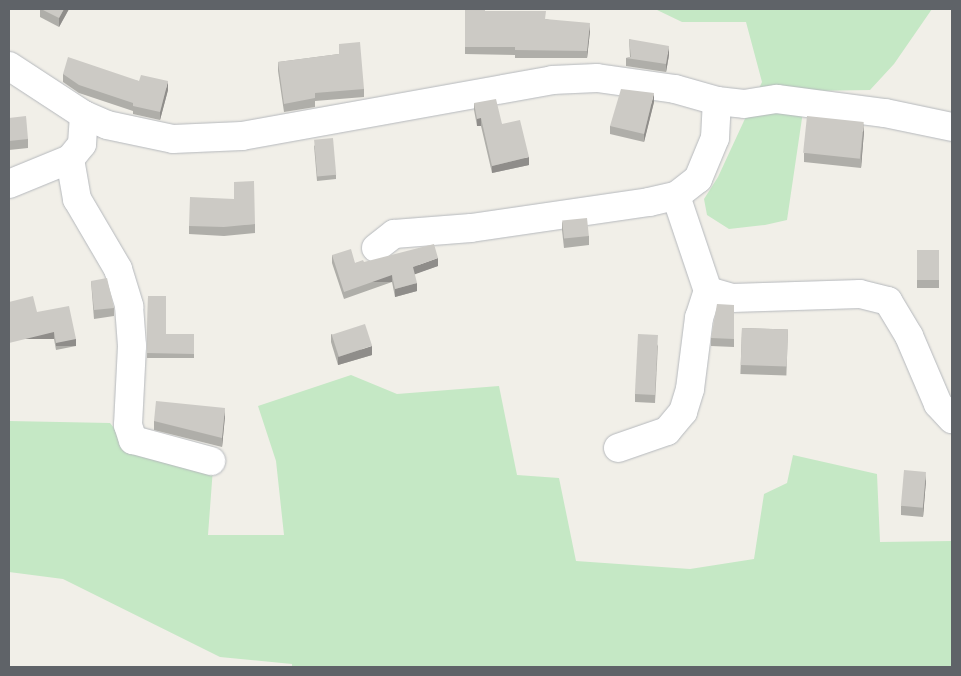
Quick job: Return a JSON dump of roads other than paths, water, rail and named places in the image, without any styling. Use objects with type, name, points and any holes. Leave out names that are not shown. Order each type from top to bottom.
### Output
[{"type":"street","points":[[9,66],[84,115],[107,125],[173,139],[242,136],[552,80],[597,78],[675,89],[716,101],[744,104],[777,99],[886,113],[952,127]]},
{"type":"street","points":[[376,248],[394,234],[471,228],[649,202],[676,196],[698,179],[715,138],[716,101]]},
{"type":"street","points":[[9,184],[70,159],[82,144],[84,115]]},
{"type":"street","points":[[70,159],[77,199],[118,270],[129,306],[132,346],[128,425],[133,440],[211,461]]},
{"type":"street","points":[[618,448],[667,431],[683,412],[690,388],[699,318],[708,291],[676,196]]},
{"type":"street","points":[[708,291],[732,298],[860,294],[888,301],[909,336],[938,404],[952,419]]}]
